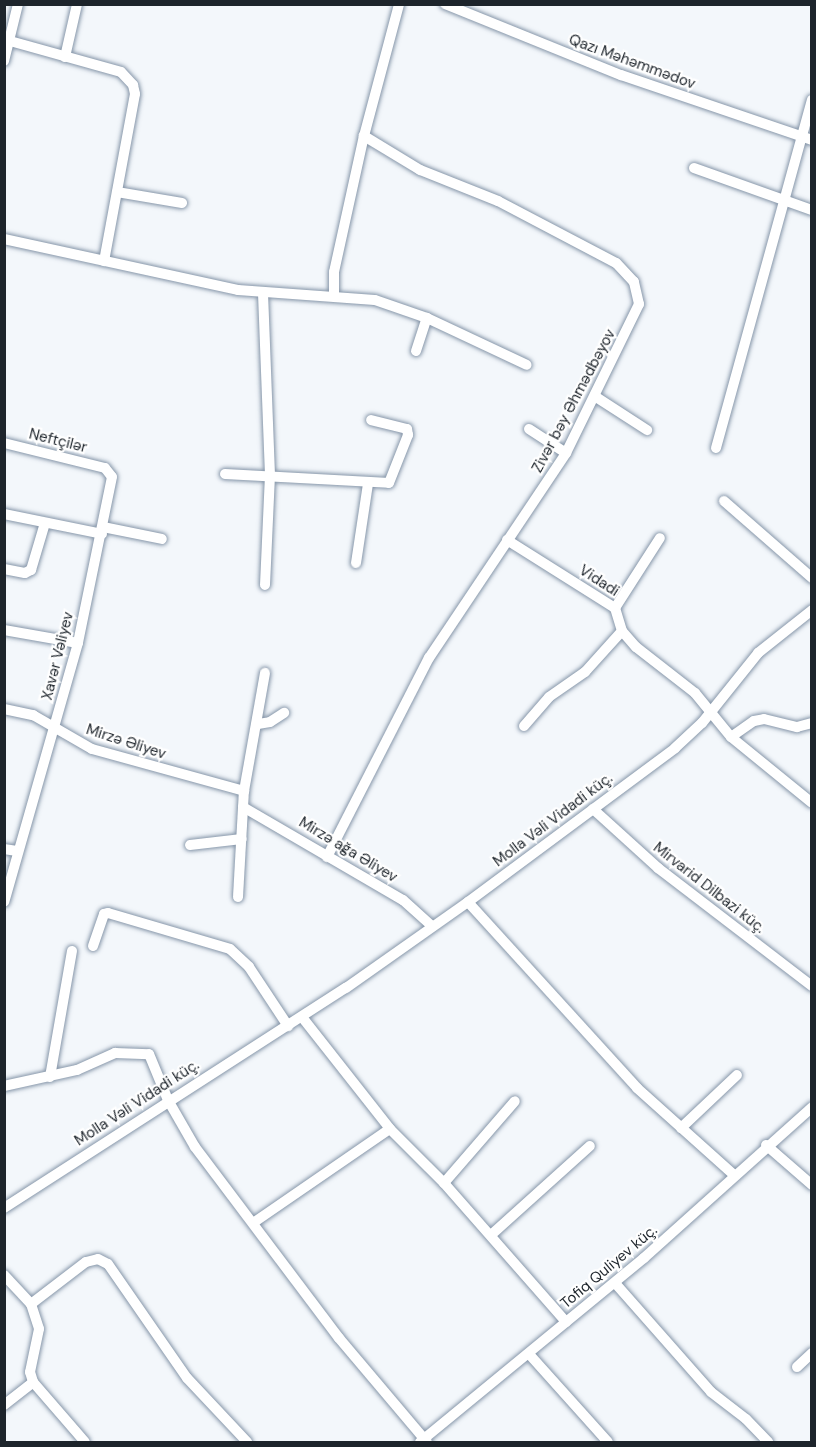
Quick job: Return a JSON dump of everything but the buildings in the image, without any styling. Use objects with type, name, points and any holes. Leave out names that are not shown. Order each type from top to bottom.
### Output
[{"type":"street","points":[[4,61],[18,4]]},
{"type":"street","points":[[65,57],[77,4]]},
{"type":"street","points":[[334,296],[334,272],[364,136],[399,4]]},
{"type":"street","name":"Qazı Məhəmmədov","points":[[445,4],[621,75],[807,138]]},
{"type":"street","points":[[10,41],[121,72],[133,85],[135,94],[104,261]]},
{"type":"street","points":[[716,448],[784,200],[807,138],[812,100]]},
{"type":"street","name":"Zivər bəy Əhmədbəyov","points":[[327,857],[429,658],[566,453],[596,397],[639,304],[634,282],[626,271],[498,201],[420,170],[364,136]]},
{"type":"street","points":[[694,168],[812,210]]},
{"type":"street","points":[[117,192],[182,203]]},
{"type":"street","points":[[4,239],[263,293],[375,300],[427,318],[527,365]]},
{"type":"street","points":[[263,293],[270,475],[265,585]]},
{"type":"street","points":[[416,351],[427,318]]},
{"type":"street","points":[[596,397],[647,430]]},
{"type":"street","points":[[225,474],[270,475],[383,485],[393,479],[408,435],[402,426],[371,420]]},
{"type":"street","points":[[529,429],[566,453]]},
{"type":"street","name":"Neftçilər","points":[[4,443],[105,468]]},
{"type":"street","name":"Xavər Vəliyev","points":[[4,902],[78,643],[112,477],[105,468]]},
{"type":"street","points":[[356,563],[368,484]]},
{"type":"street","points":[[724,501],[812,578]]},
{"type":"street","points":[[4,514],[45,523],[162,539]]},
{"type":"street","points":[[4,569],[25,573],[31,570],[45,523]]},
{"type":"street","points":[[615,608],[660,538]]},
{"type":"street","name":"Vidadi","points":[[507,540],[615,608],[622,631]]},
{"type":"street","name":"Molla Vəli Vidadi küç.","points":[[4,1208],[168,1100],[302,1017],[468,902],[675,748],[711,712],[758,653],[812,610]]},
{"type":"street","points":[[4,630],[78,643]]},
{"type":"street","points":[[524,726],[549,697],[585,672],[622,631],[711,712],[731,737],[812,803]]},
{"type":"street","points":[[238,897],[244,791],[258,724],[265,673]]},
{"type":"street","name":"Mirzə Əliyev","points":[[4,710],[33,716],[79,744],[112,756],[244,791]]},
{"type":"street","points":[[258,724],[270,722],[284,713]]},
{"type":"street","points":[[731,737],[754,721],[764,719],[797,727],[812,723]]},
{"type":"street","name":"Mirzə ağa Əliyev","points":[[243,807],[403,900],[432,926]]},
{"type":"street","name":"Mirvarid Dilbazi küç.","points":[[593,809],[658,868],[812,986]]},
{"type":"street","points":[[190,845],[242,839]]},
{"type":"street","points":[[4,849],[17,851]]},
{"type":"street","points":[[468,902],[637,1088],[734,1176]]},
{"type":"street","points":[[93,946],[104,915],[108,913],[230,949],[249,967],[288,1026]]},
{"type":"street","points":[[50,1077],[72,951]]},
{"type":"street","points":[[302,1017],[390,1129],[444,1183],[566,1322]]},
{"type":"street","points":[[4,1086],[50,1077],[91,1065],[115,1053],[141,1052],[154,1060],[168,1100],[195,1147],[376,1385],[423,1441]]},
{"type":"street","points":[[681,1128],[737,1075]]},
{"type":"street","points":[[444,1183],[515,1101]]},
{"type":"street","name":"Tofiq Quliyev küç.","points":[[423,1441],[615,1283],[766,1145],[812,1107]]},
{"type":"street","points":[[253,1223],[390,1129]]},
{"type":"street","points":[[766,1145],[812,1185]]},
{"type":"street","points":[[491,1235],[590,1146]]},
{"type":"street","points":[[31,1304],[86,1262],[98,1259],[108,1263],[187,1378],[247,1443]]},
{"type":"street","points":[[4,1275],[31,1304],[39,1329],[30,1372],[33,1382],[85,1443]]},
{"type":"street","points":[[615,1283],[711,1392],[746,1419],[768,1443]]},
{"type":"street","points":[[797,1367],[812,1353]]},
{"type":"street","points":[[529,1354],[608,1443]]},
{"type":"street","points":[[4,1405],[33,1382]]}]
